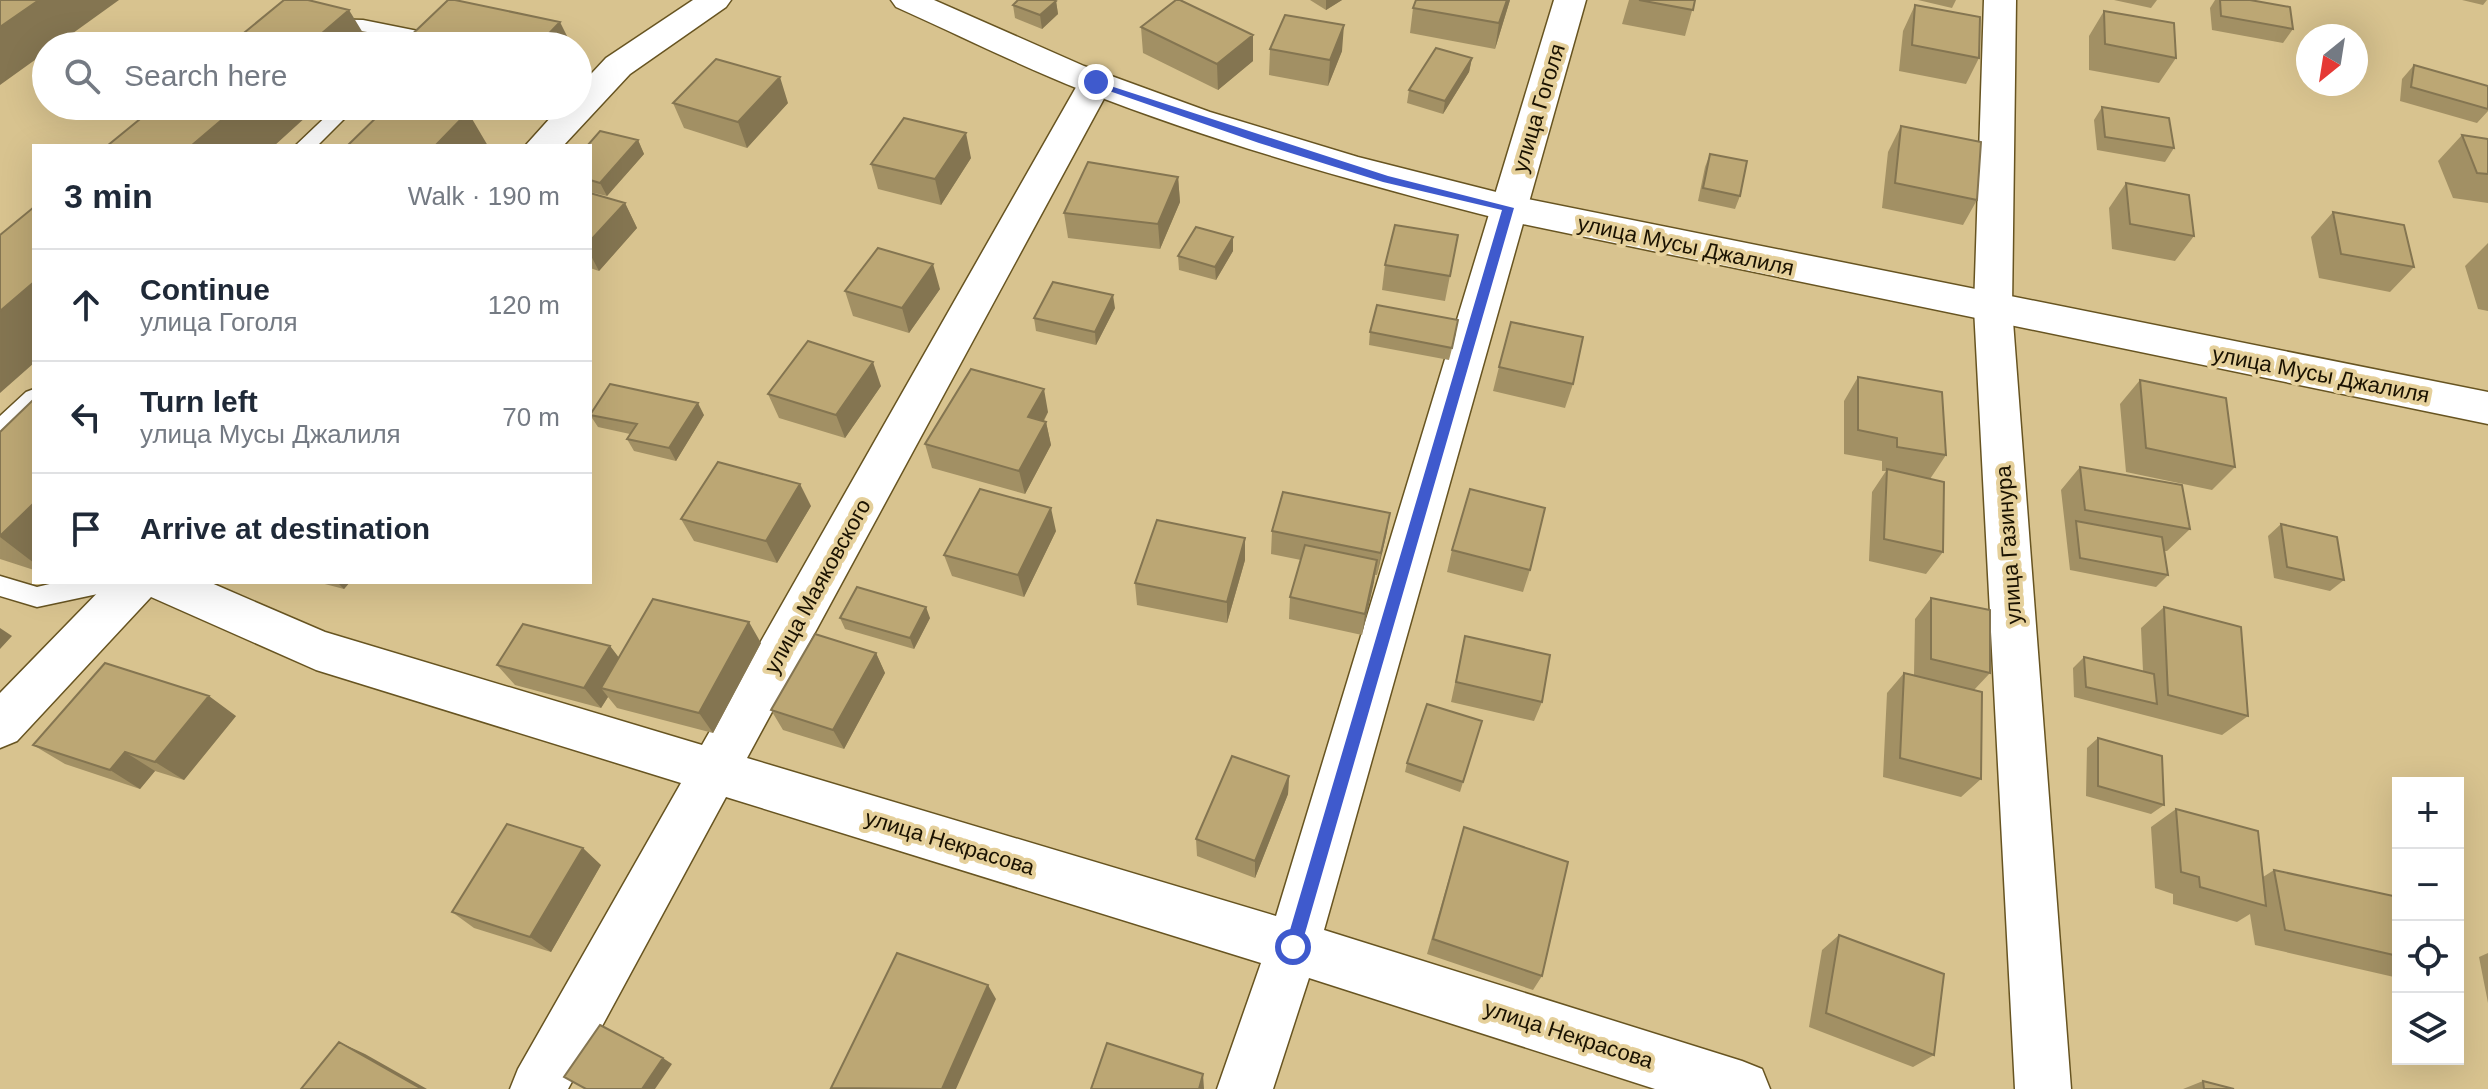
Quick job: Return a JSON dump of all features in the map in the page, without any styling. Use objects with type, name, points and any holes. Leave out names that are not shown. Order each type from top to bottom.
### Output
[{"type":"street","points":[[592,94],[618,66],[715,0]]},
{"type":"street","name":"улица Мусы Джалиля","points":[[907,0],[1096,82],[1263,141],[1387,179],[1508,208],[2488,408]]},
{"type":"street","name":"улица Гоголя","points":[[1245,1089],[1293,947],[1570,0]]},
{"type":"street","name":"улица Газинура","points":[[2000,0],[1993,308],[2043,1089]]},
{"type":"street","name":"улица Маяковского","points":[[538,1089],[1096,82]]},
{"type":"street","points":[[545,144],[567,120]]},
{"type":"street","points":[[0,726],[135,584]]},
{"type":"street","name":"улица Некрасова","points":[[168,584],[316,650],[1293,947],[1742,1089]]},
{"type":"lane","points":[[298,32],[312,25],[354,23],[398,32]]},
{"type":"lane","points":[[307,144],[333,120]]},
{"type":"lane","points":[[0,430],[32,400]]},
{"type":"lane","points":[[0,586],[37,597],[98,584]]},
{"type":"building","points":[[0,0],[39,0],[0,27]]},
{"type":"building","points":[[284,0],[308,0],[349,10],[323,32],[245,32]]},
{"type":"building","points":[[448,0],[560,22],[550,32],[415,32]]},
{"type":"building","points":[[1018,0],[1056,1],[1040,15],[1013,5]]},
{"type":"building","points":[[1176,0],[1253,35],[1217,64],[1141,27]]},
{"type":"building","points":[[1416,0],[1507,0],[1499,23],[1413,8]]},
{"type":"building","points":[[1639,0],[1695,0],[1693,10]]},
{"type":"building","points":[[2220,0],[2250,0],[2290,7],[2293,29],[2221,16]]},
{"type":"building","points":[[1915,5],[1980,17],[1979,58],[1912,45]]},
{"type":"building","points":[[2104,11],[2174,23],[2176,58],[2105,44]]},
{"type":"building","points":[[1285,15],[1344,25],[1330,60],[1270,49]]},
{"type":"building","points":[[1436,48],[1472,58],[1445,101],[1409,90]]},
{"type":"building","points":[[716,59],[780,77],[738,122],[673,103]]},
{"type":"building","points":[[2414,65],[2488,86],[2488,109],[2411,87]]},
{"type":"building","points":[[2102,107],[2169,118],[2174,148],[2105,137]]},
{"type":"building","points":[[904,118],[966,133],[935,179],[871,164]]},
{"type":"building","points":[[139,120],[222,120],[193,144],[109,144]]},
{"type":"building","points":[[374,120],[460,120],[437,144],[349,144]]},
{"type":"building","points":[[1901,126],[1981,142],[1977,200],[1895,183]]},
{"type":"building","points":[[600,131],[638,140],[600,183],[592,181],[592,144],[589,144]]},
{"type":"building","points":[[2462,135],[2488,139],[2488,174],[2477,173]]},
{"type":"building","points":[[1710,154],[1747,161],[1740,196],[1703,188]]},
{"type":"building","points":[[1088,162],[1178,177],[1158,224],[1064,213]]},
{"type":"building","points":[[2126,183],[2189,195],[2194,236],[2130,224]]},
{"type":"building","points":[[592,194],[625,203],[592,239]]},
{"type":"building","points":[[32,209],[32,284],[0,311],[0,235]]},
{"type":"building","points":[[2333,212],[2404,225],[2414,267],[2341,254]]},
{"type":"building","points":[[1395,225],[1458,235],[1450,276],[1385,265]]},
{"type":"building","points":[[1196,227],[1233,237],[1215,267],[1178,256]]},
{"type":"building","points":[[878,248],[933,264],[902,308],[845,291]]},
{"type":"building","points":[[1053,282],[1113,295],[1095,332],[1034,318]]},
{"type":"building","points":[[1377,305],[1458,320],[1452,348],[1370,332]]},
{"type":"building","points":[[1511,322],[1583,337],[1573,384],[1499,367]]},
{"type":"building","points":[[808,341],[873,362],[836,415],[768,394]]},
{"type":"building","points":[[971,369],[1044,389],[1028,417],[1046,422],[1019,471],[925,444]]},
{"type":"building","points":[[1858,377],[1942,392],[1946,455],[1897,447],[1897,438],[1858,430]]},
{"type":"building","points":[[2140,380],[2226,398],[2235,467],[2146,448]]},
{"type":"building","points":[[610,384],[698,403],[669,448],[627,439],[637,424],[592,415]]},
{"type":"building","points":[[32,401],[32,505],[0,536],[0,432]]},
{"type":"building","points":[[718,462],[800,484],[766,541],[681,519]]},
{"type":"building","points":[[2080,467],[2182,485],[2190,529],[2085,510]]},
{"type":"building","points":[[1887,469],[1944,482],[1943,552],[1884,539]]},
{"type":"building","points":[[980,489],[1051,508],[1018,575],[944,555]]},
{"type":"building","points":[[1470,489],[1545,508],[1530,570],[1452,550]]},
{"type":"building","points":[[1283,492],[1390,513],[1381,553],[1272,531]]},
{"type":"building","points":[[1157,520],[1245,538],[1227,602],[1135,583]]},
{"type":"building","points":[[2076,521],[2162,537],[2168,575],[2080,558]]},
{"type":"building","points":[[2281,524],[2337,537],[2344,580],[2287,567]]},
{"type":"building","points":[[1305,545],[1377,560],[1365,614],[1290,597]]},
{"type":"building","points":[[857,587],[926,607],[910,638],[840,618]]},
{"type":"building","points":[[1931,598],[1990,610],[1990,673],[1931,659]]},
{"type":"building","points":[[653,599],[749,622],[699,713],[601,688]]},
{"type":"building","points":[[2164,607],[2241,627],[2248,716],[2168,695]]},
{"type":"building","points":[[523,624],[610,646],[584,688],[497,665]]},
{"type":"building","points":[[815,634],[876,653],[833,730],[771,710]]},
{"type":"building","points":[[1465,636],[1550,655],[1542,702],[1456,682]]},
{"type":"building","points":[[2084,657],[2154,674],[2157,704],[2086,687]]},
{"type":"building","points":[[105,663],[209,696],[155,762],[125,752],[110,770],[33,745]]},
{"type":"building","points":[[1904,673],[1982,692],[1981,779],[1900,758]]},
{"type":"building","points":[[1427,704],[1482,721],[1463,782],[1407,763]]},
{"type":"building","points":[[2098,738],[2162,756],[2164,805],[2098,786]]},
{"type":"building","points":[[1232,756],[1289,776],[1255,861],[1196,839]]},
{"type":"building","points":[[2176,809],[2258,831],[2266,906],[2200,887],[2199,877],[2181,872]]},
{"type":"building","points":[[507,824],[583,848],[530,937],[452,912]]},
{"type":"building","points":[[1464,827],[1568,862],[1542,976],[1433,939]]},
{"type":"building","points":[[2274,870],[2392,896],[2392,955],[2285,930]]},
{"type":"building","points":[[1839,935],[1944,974],[1934,1055],[1826,1013]]},
{"type":"building","points":[[897,953],[988,985],[942,1089],[831,1088]]},
{"type":"building","points":[[600,1025],[663,1058],[642,1089],[586,1089],[564,1077]]},
{"type":"building","points":[[339,1042],[422,1089],[301,1089]]},
{"type":"building","points":[[1107,1043],[1203,1074],[1199,1089],[1091,1089]]},
{"type":"building","points":[[2203,1081],[2234,1089],[2204,1089]]},
{"type":"route","points":[[1096,82],[1263,141],[1387,179],[1508,208],[1293,947]]}]
